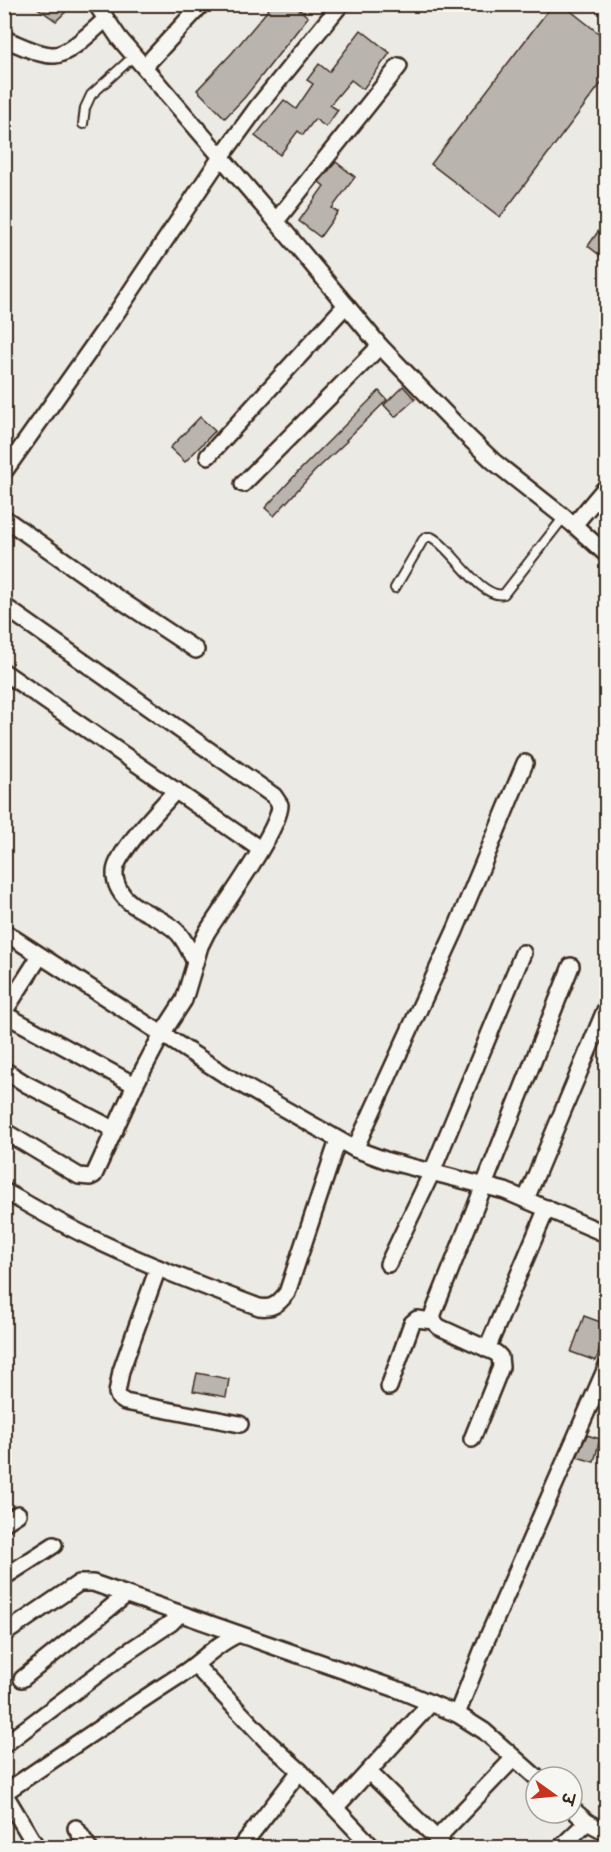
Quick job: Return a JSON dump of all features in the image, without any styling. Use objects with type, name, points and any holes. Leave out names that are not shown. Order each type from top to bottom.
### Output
[{"type":"street","points":[[96,4],[105,20],[139,62],[380,346],[493,461],[569,521],[606,554]]},
{"type":"street","points":[[139,62],[202,4]]},
{"type":"street","points":[[4,472],[117,312],[220,157],[341,4]]},
{"type":"street","points":[[4,39],[47,55],[61,54],[105,20]]},
{"type":"street","points":[[276,221],[399,66]]},
{"type":"street","points":[[208,456],[346,305]]},
{"type":"street","points":[[243,484],[380,346]]},
{"type":"street","points":[[569,521],[606,487]]},
{"type":"street","points":[[4,518],[196,650]]},
{"type":"street","points":[[4,606],[274,796],[279,802],[280,811],[260,849],[207,932],[184,1000],[162,1034],[135,1085],[98,1170],[90,1177],[79,1176],[4,1131]]},
{"type":"street","points":[[4,672],[260,849]]},
{"type":"street","points":[[355,1149],[455,931],[525,763]]},
{"type":"street","points":[[176,790],[124,851],[115,871],[115,880],[123,896],[130,903],[173,927],[179,933],[195,962]]},
{"type":"street","points":[[4,932],[267,1101],[355,1149],[388,1161],[526,1198],[606,1234]]},
{"type":"street","points":[[388,1264],[432,1172],[523,953]]},
{"type":"street","points":[[40,956],[4,1013],[135,1085]]},
{"type":"street","points":[[472,1439],[501,1367],[501,1358],[440,1327],[434,1320],[435,1307],[572,966]]},
{"type":"street","points":[[526,1198],[606,1008]]},
{"type":"street","points":[[4,1070],[115,1130]]},
{"type":"street","points":[[4,1191],[84,1234],[158,1268],[259,1307],[274,1307],[287,1293],[338,1140]]},
{"type":"street","points":[[487,1349],[546,1208]]},
{"type":"street","points":[[158,1268],[121,1371],[117,1393],[119,1398],[126,1402],[240,1424]]},
{"type":"street","points":[[389,1387],[412,1323],[417,1319],[434,1320]]},
{"type":"street","points":[[457,1714],[486,1641],[602,1388],[606,1368]]},
{"type":"street","points":[[4,1523],[18,1514]]},
{"type":"street","points":[[4,1577],[54,1545]]},
{"type":"street","points":[[4,1634],[78,1583],[93,1582],[237,1635],[399,1690],[457,1714],[484,1731],[524,1767]]},
{"type":"street","points":[[22,1679],[126,1595]]},
{"type":"street","points":[[4,1745],[123,1655],[171,1623],[180,1614]]},
{"type":"street","points":[[37,1848],[4,1793],[195,1665],[224,1641],[237,1635]]},
{"type":"street","points":[[195,1665],[267,1741],[336,1807],[373,1848]]},
{"type":"street","points":[[336,1807],[431,1703]]},
{"type":"street","points":[[441,1845],[443,1832],[514,1758]]},
{"type":"street","points":[[240,1848],[300,1771]]},
{"type":"street","points":[[369,1772],[441,1845]]},
{"type":"street","points":[[584,1819],[606,1832]]},
{"type":"street","points":[[560,1848],[587,1822]]},
{"type":"street","points":[[76,1828],[89,1848]]},
{"type":"lane","points":[[83,124],[84,108],[91,95],[139,62]]},
{"type":"lane","points":[[395,588],[423,540],[431,537],[486,590],[492,594],[504,594],[569,521]]},
{"type":"building","points":[[32,4],[74,4],[56,21]]},
{"type":"building","points":[[273,4],[293,4],[308,17],[245,97],[225,118],[197,90]]},
{"type":"building","points":[[553,4],[562,4],[606,39],[606,77],[500,217],[431,164]]},
{"type":"building","points":[[361,30],[390,53],[363,89],[351,80],[330,105],[338,110],[326,127],[315,119],[303,135],[298,131],[280,155],[255,136],[284,100],[296,109],[313,84],[307,80],[319,64],[329,72]]},
{"type":"building","points":[[336,162],[355,177],[332,208],[338,212],[320,237],[299,221],[324,186],[319,182]]},
{"type":"building","points":[[606,220],[606,260],[588,246]]},
{"type":"building","points":[[403,386],[415,399],[395,417],[384,405]]},
{"type":"building","points":[[379,391],[387,400],[315,471],[274,516],[265,508],[299,471]]},
{"type":"building","points":[[200,417],[215,431],[185,462],[170,448]]},
{"type":"building","points":[[584,1316],[606,1324],[606,1338],[604,1337],[596,1361],[571,1352]]},
{"type":"building","points":[[197,1373],[229,1379],[226,1397],[193,1391]]},
{"type":"building","points":[[587,1435],[600,1439],[594,1462],[577,1457]]}]
